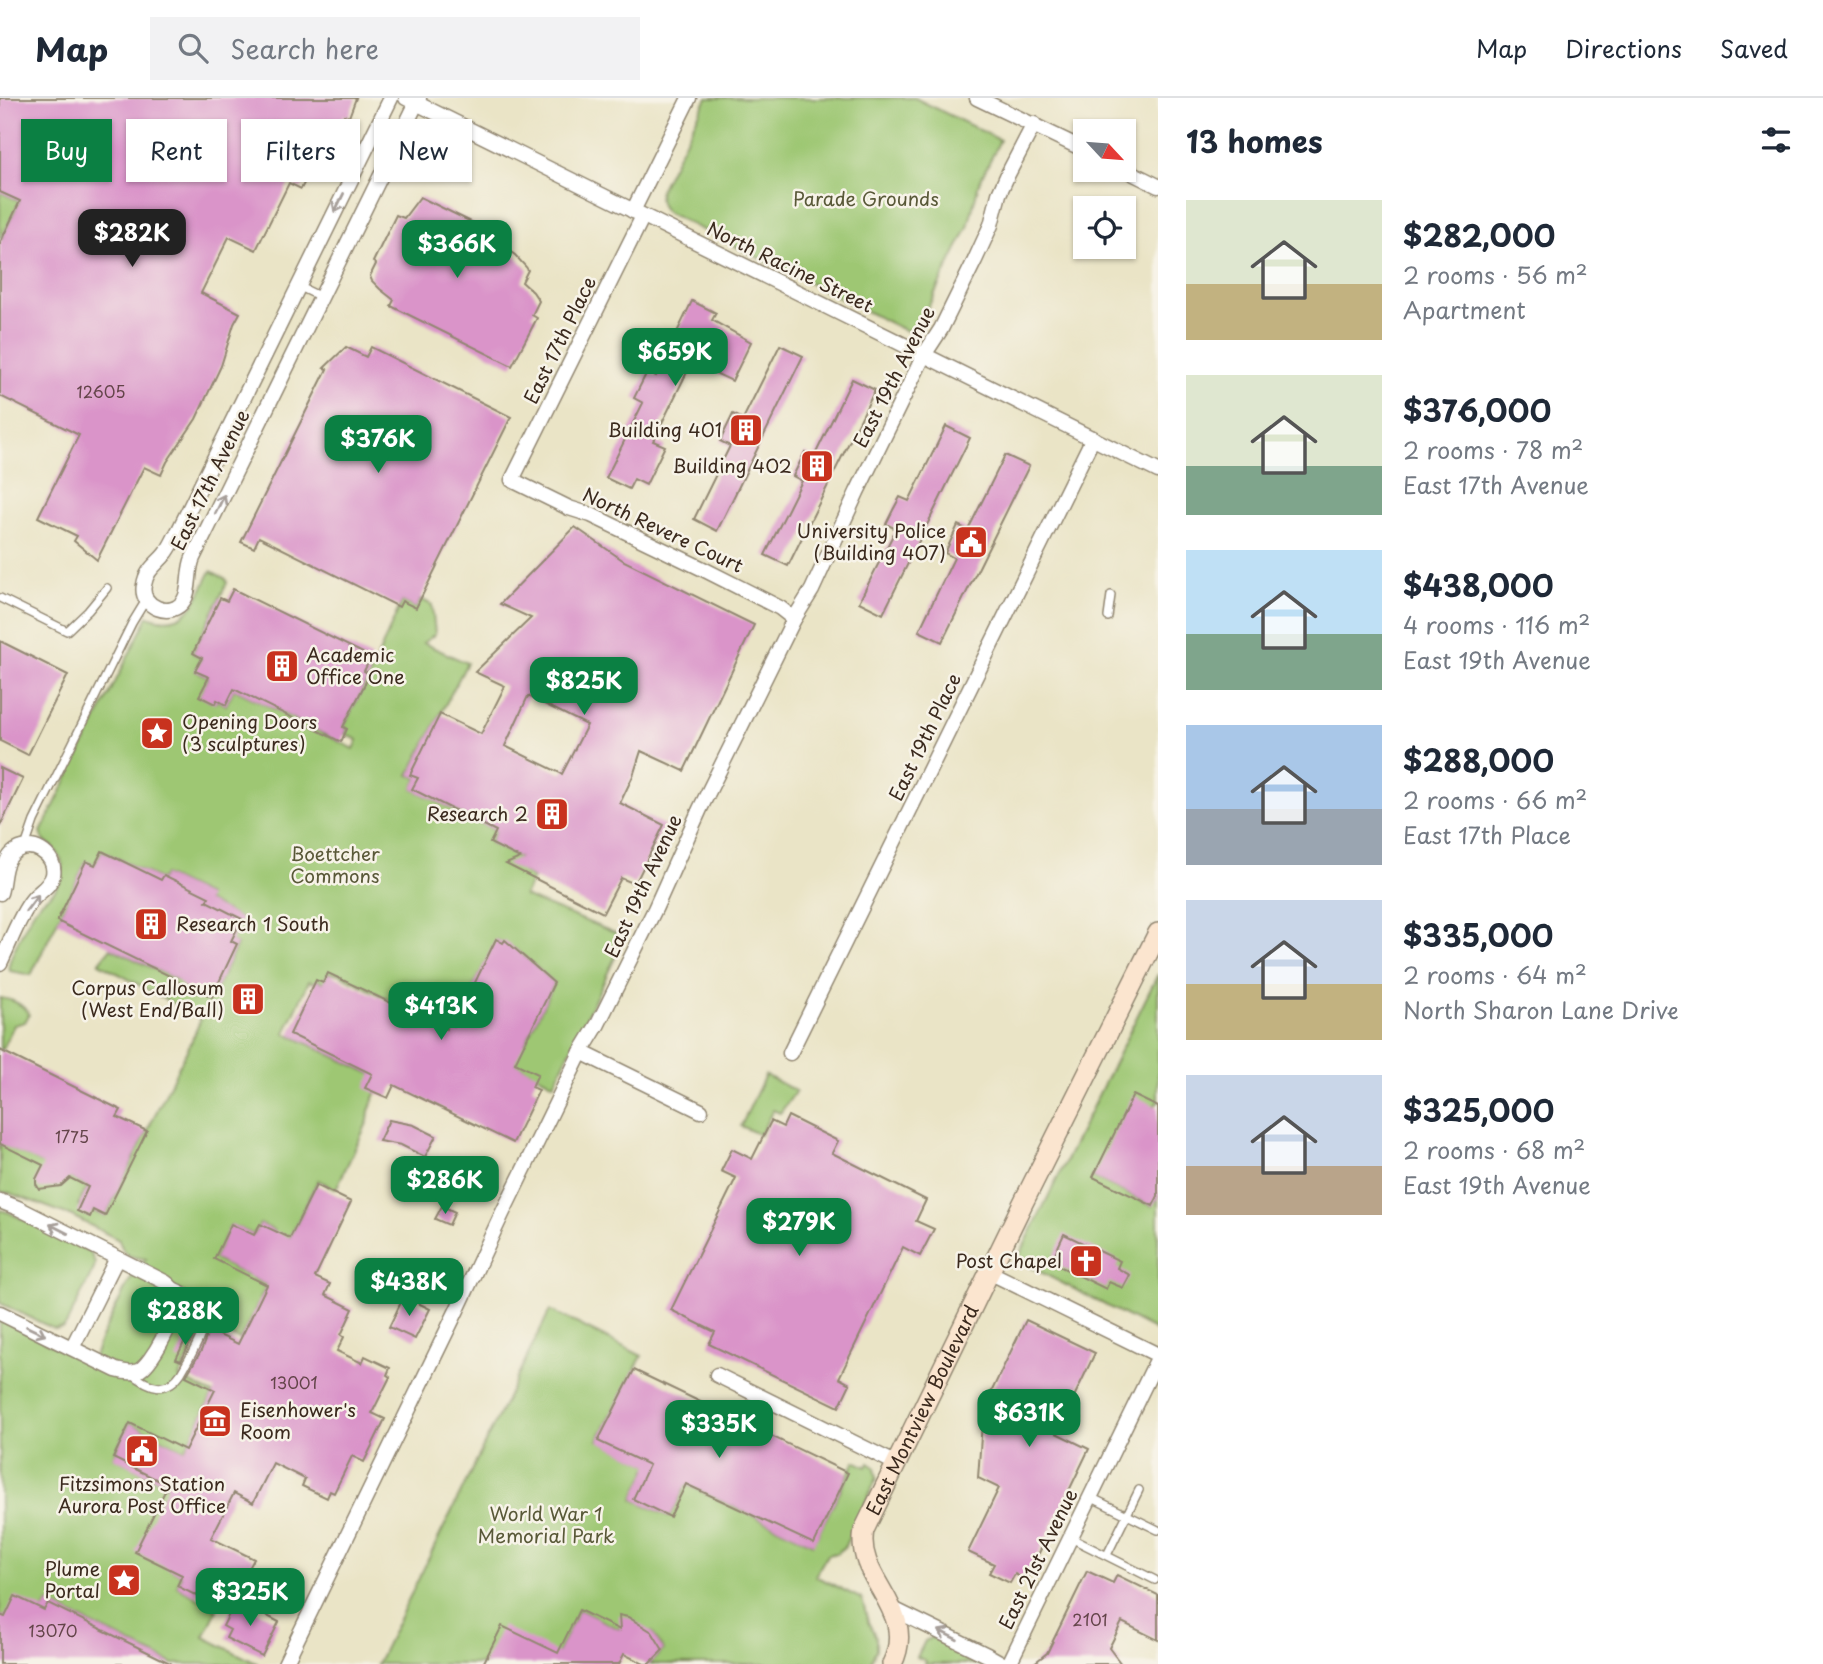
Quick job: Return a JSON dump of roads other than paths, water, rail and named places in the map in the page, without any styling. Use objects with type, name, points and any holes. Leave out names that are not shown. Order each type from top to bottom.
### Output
[{"type":"street","name":"East 17th Avenue","points":[[391,98],[174,539],[166,553],[148,573],[143,590],[146,600],[154,607],[165,610],[176,608],[183,601],[187,593],[188,570],[192,558],[321,297],[414,100]]},
{"type":"street","name":"East 17th Place","points":[[512,480],[638,214],[689,98]]},
{"type":"street","points":[[976,98],[1073,144]]},
{"type":"street","name":"North Racine Street","points":[[414,100],[1158,471]]},
{"type":"street","name":"East 19th Avenue","points":[[285,1664],[582,1052],[649,920],[700,809],[794,619],[812,590],[924,355],[941,330],[991,225],[1004,184],[1034,124]]},
{"type":"street","points":[[1136,175],[1158,186]]},
{"type":"street","name":"East 19th Place","points":[[790,1053],[1093,438]]},
{"type":"street","name":"North Revere Court","points":[[512,480],[701,568],[780,608],[794,619]]},
{"type":"street","points":[[0,893],[8,859],[14,852],[25,847],[46,853],[52,864],[49,885],[27,908],[0,963]]},
{"type":"street","name":"East Montview Boulevard","points":[[892,1664],[898,1651],[899,1636],[891,1608],[866,1561],[862,1541],[866,1524],[1158,933]]},
{"type":"street","points":[[582,1052],[701,1111]]},
{"type":"street","points":[[0,1202],[18,1208],[162,1280],[170,1285],[175,1293],[175,1310],[152,1358],[142,1369],[131,1373],[116,1370],[0,1313]]},
{"type":"street","points":[[72,1348],[117,1258]]},
{"type":"street","points":[[989,1272],[1158,1357]]},
{"type":"street","name":"East 21st Avenue","points":[[1009,1664],[1158,1357]]},
{"type":"street","points":[[717,1374],[895,1463]]},
{"type":"street","points":[[891,1608],[1003,1664]]},
{"type":"lane","points":[[298,286],[321,297]]},
{"type":"lane","points":[[0,598],[67,631],[107,588]]},
{"type":"lane","points":[[1108,617],[1111,595]]},
{"type":"lane","points":[[25,847],[34,821],[146,600]]},
{"type":"lane","points":[[131,1373],[146,1384],[168,1386],[178,1378],[204,1327],[205,1310],[200,1300],[162,1280]]},
{"type":"lane","points":[[1107,1555],[1139,1490]]},
{"type":"lane","points":[[1090,1497],[1158,1530]]},
{"type":"lane","points":[[1070,1538],[1155,1580]]},
{"type":"place","name":"Building 401","points":[[746,430]]},
{"type":"place","name":"Building 402","points":[[817,466]]},
{"type":"place","name":"University Police (Building 407)","points":[[971,542]]},
{"type":"place","name":"Academic Office One","points":[[282,666]]},
{"type":"place","name":"Opening Doors (3 sculptures)","points":[[157,733]]},
{"type":"place","name":"Research 2","points":[[552,814]]},
{"type":"place","name":"Research 1 South","points":[[151,924]]},
{"type":"place","name":"Corpus Callosum (West End/Ball)","points":[[248,999]]},
{"type":"place","name":"Post Chapel","points":[[1086,1261]]},
{"type":"place","name":"Eisenhower's Room","points":[[215,1421]]},
{"type":"place","name":"Fitzsimons Station Aurora Post Office","points":[[142,1451]]},
{"type":"place","name":"Plume Portal","points":[[124,1580]]},
{"type":"park label","name":"Parade Grounds","points":[[866,199]]},
{"type":"park label","name":"Boettcher Commons","points":[[335,865]]},
{"type":"park label","name":"World War 1 Memorial Park","points":[[546,1525]]}]
